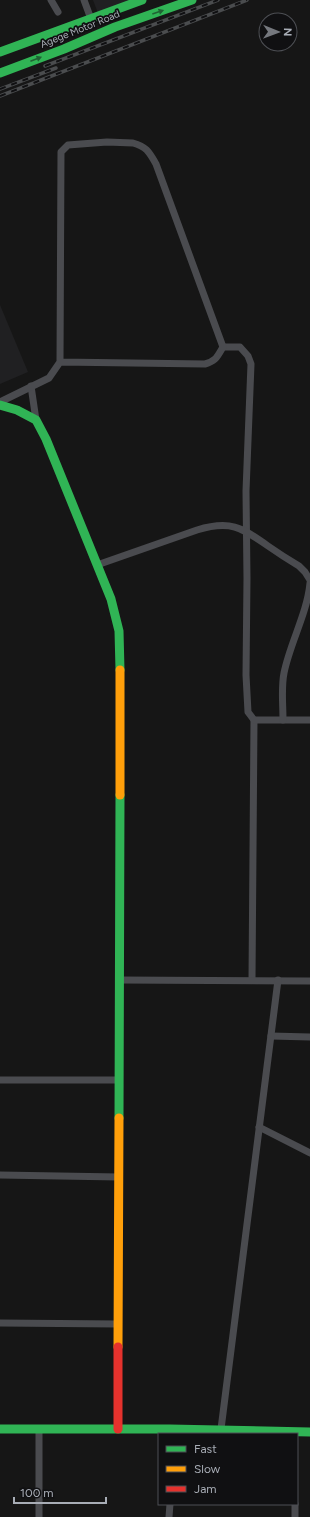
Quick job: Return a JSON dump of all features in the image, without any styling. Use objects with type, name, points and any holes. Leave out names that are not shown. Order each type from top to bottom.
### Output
[{"type":"main road","name":"Agege Motor Road","points":[[0,52],[142,0]]},
{"type":"main road","name":"Agege Motor Road","points":[[0,73],[115,26],[192,0]]},
{"type":"main road","points":[[0,403],[36,420],[46,439],[111,599],[119,631],[120,980],[118,1429]]},
{"type":"main road","points":[[0,1429],[118,1429],[170,1431],[222,1429],[310,1432]]},
{"type":"street","points":[[51,0],[58,12]]},
{"type":"street","points":[[84,0],[91,19]]},
{"type":"street","points":[[0,403],[49,378],[60,362],[61,152],[68,145],[133,143],[149,151],[156,164],[223,347]]},
{"type":"street","points":[[60,362],[205,364],[212,362],[223,347]]},
{"type":"street","points":[[223,347],[240,347],[248,356],[251,364],[246,456],[246,530],[247,703],[248,712],[254,720],[252,980]]},
{"type":"street","points":[[31,386],[36,420]]},
{"type":"street","points":[[97,565],[210,526],[232,526],[246,530],[299,566],[309,577],[310,582],[306,601],[284,674],[282,693],[283,720]]},
{"type":"street","points":[[254,720],[310,720]]},
{"type":"street","points":[[120,980],[310,980]]},
{"type":"street","points":[[222,1429],[278,980]]},
{"type":"street","points":[[271,1036],[310,1037]]},
{"type":"street","points":[[0,1080],[119,1080]]},
{"type":"street","points":[[259,1127],[310,1153]]},
{"type":"street","points":[[0,1175],[119,1177]]},
{"type":"street","points":[[0,1323],[118,1324]]},
{"type":"street","points":[[39,1430],[39,1517]]},
{"type":"street","points":[[169,1517],[170,1505]]},
{"type":"street","points":[[295,1505],[295,1517]]},
{"type":"shaded area","points":[[93,0],[133,0],[98,13]]},
{"type":"shaded area","points":[[0,305],[28,372],[0,384]]},
{"type":"railway","points":[[45,66],[218,0]]},
{"type":"railway","points":[[0,96],[247,0]]},
{"type":"railway","points":[[0,89],[56,68]]},
{"type":"traffic: fast","points":[[0,52],[142,0]]},
{"type":"traffic: fast","points":[[0,73],[64,49],[115,27],[192,0]]},
{"type":"traffic: fast","points":[[0,405],[17,410],[36,420],[46,439],[111,599],[119,631],[120,670]]},
{"type":"traffic: fast","points":[[119,1118],[120,795]]},
{"type":"traffic: fast","points":[[0,1429],[170,1429],[310,1432]]},
{"type":"traffic: slow","points":[[120,670],[120,795]]},
{"type":"traffic: slow","points":[[118,1347],[119,1118]]},
{"type":"traffic: jam","points":[[118,1347],[118,1429]]}]
